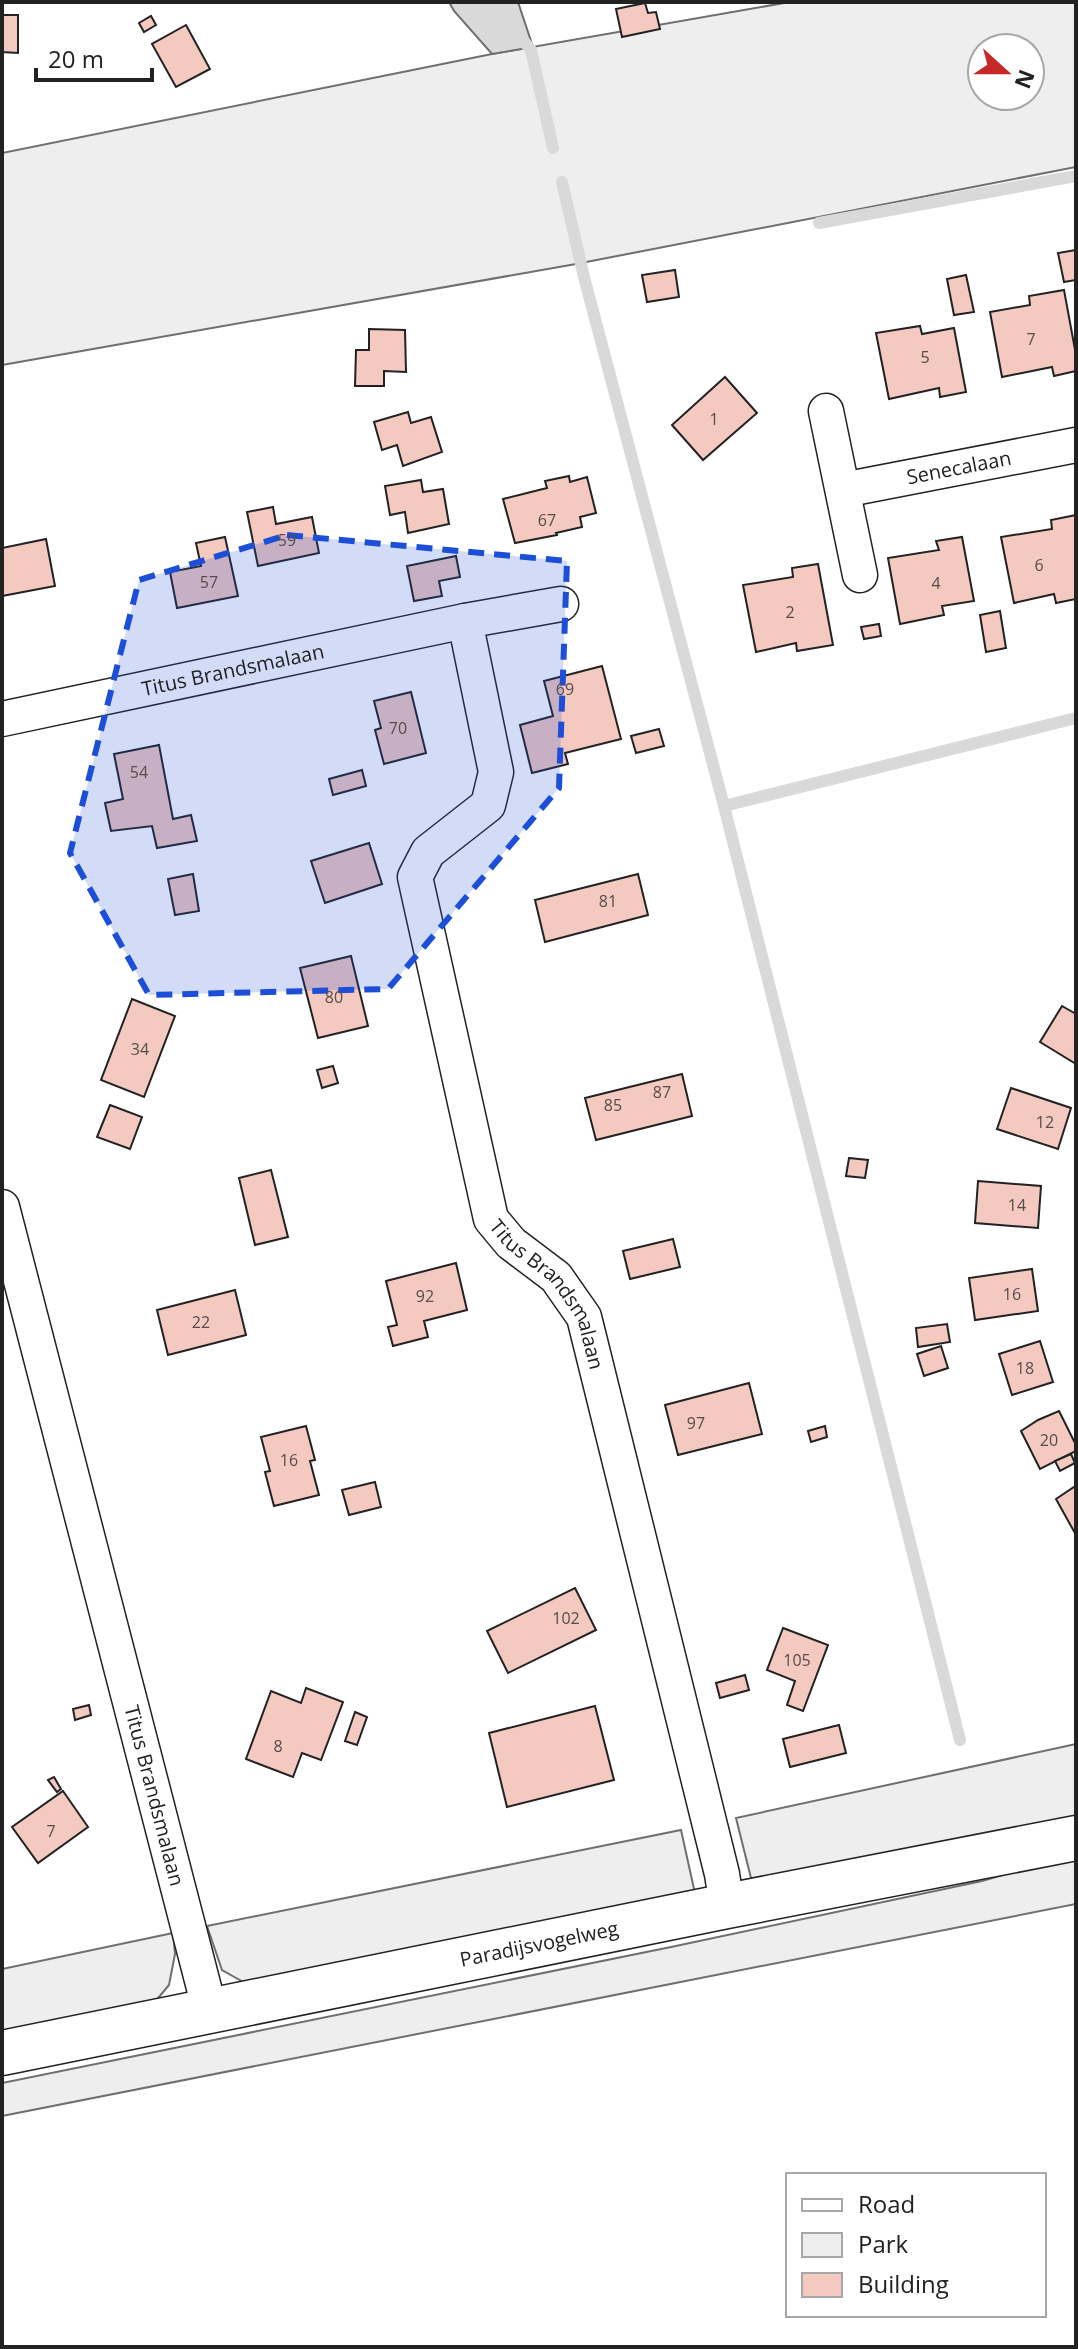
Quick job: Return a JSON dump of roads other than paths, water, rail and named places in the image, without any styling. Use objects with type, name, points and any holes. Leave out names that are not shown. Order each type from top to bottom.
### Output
[{"type":"street","points":[[826,411],[860,575]]},
{"type":"street","name":"Senecalaan","points":[[843,490],[1076,445]]},
{"type":"street","name":"Titus Brandsmalaan","points":[[2,719],[465,621],[561,604]]},
{"type":"street","name":"Titus Brandsmalaan","points":[[465,621],[496,772],[488,805],[428,852],[415,877],[491,1219],[511,1243],[556,1277],[584,1317],[722,1874],[727,1906]]},
{"type":"street","name":"Titus Brandsmalaan","points":[[2,1207],[210,2011]]},
{"type":"street","name":"Paradijsvogelweg","points":[[2,2053],[1076,1838]]},
{"type":"waterway","points":[[520,37],[531,50],[553,148]]},
{"type":"waterway","points":[[819,223],[1076,176]]},
{"type":"waterway","points":[[562,182],[584,277],[724,806],[960,1740]]},
{"type":"waterway","points":[[724,806],[1076,718]]}]
